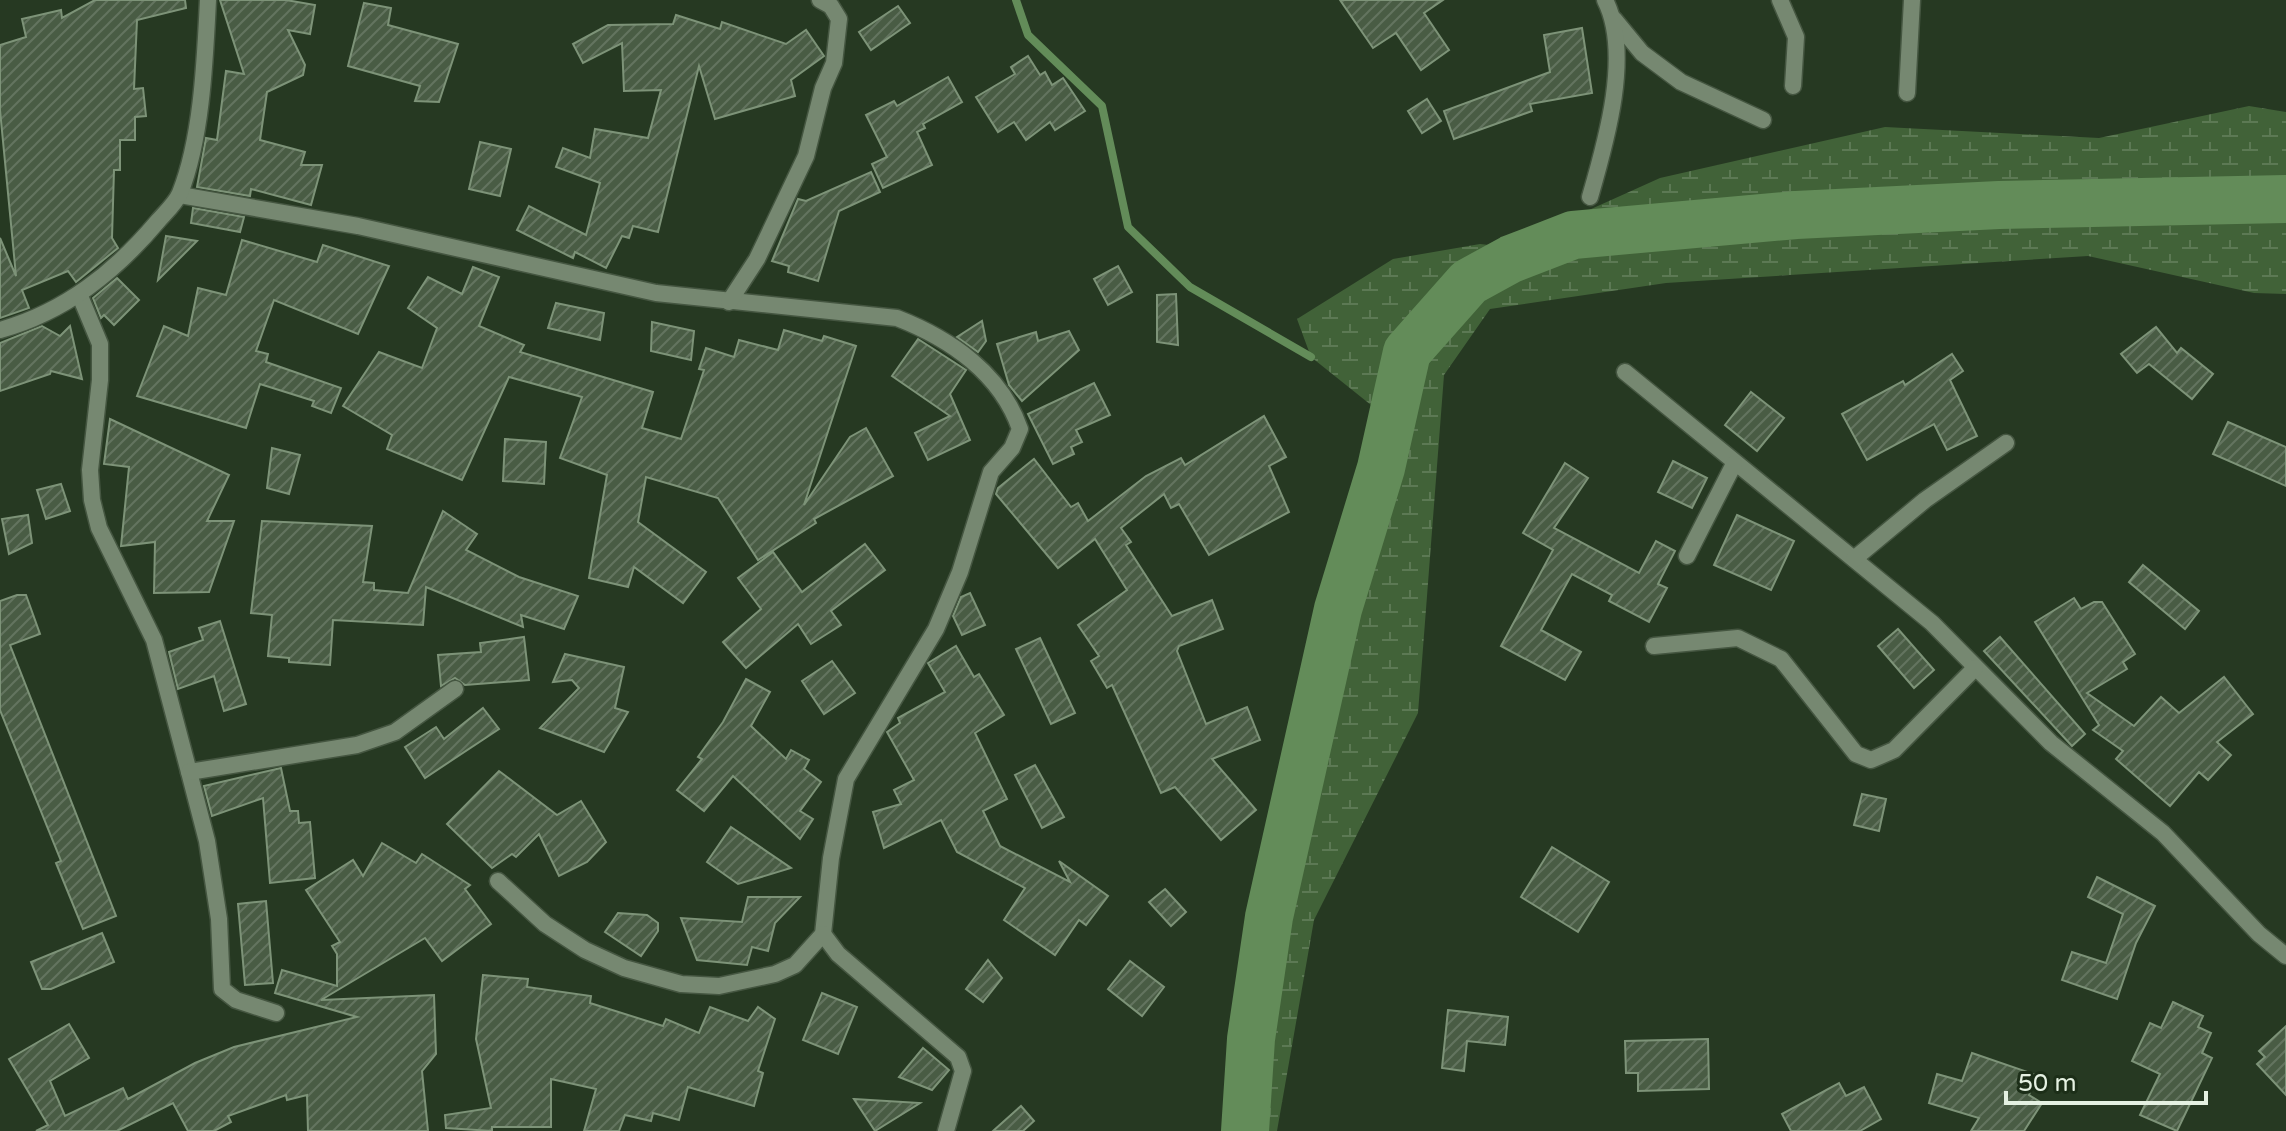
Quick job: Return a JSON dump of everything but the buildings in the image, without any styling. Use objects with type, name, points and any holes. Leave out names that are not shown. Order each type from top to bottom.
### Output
[{"type":"street","points":[[0,330],[27,322],[80,296],[137,245],[180,195],[195,134],[208,0]]},
{"type":"street","points":[[729,302],[757,259],[806,156],[823,88],[834,63],[839,19],[831,6],[820,0]]},
{"type":"street","points":[[1605,0],[1614,19],[1642,53],[1681,82],[1763,120]]},
{"type":"street","points":[[1780,0],[1796,37],[1793,86]]},
{"type":"street","points":[[1907,93],[1912,0]]},
{"type":"street","points":[[1590,197],[1604,148],[1616,68],[1614,19]]},
{"type":"street","points":[[180,195],[358,226],[591,280],[729,302],[874,315],[921,327],[994,379],[1012,406],[1020,429],[1012,448],[991,472],[960,572],[936,629],[846,779],[831,858],[823,934],[795,965],[775,974],[719,986],[681,984],[624,968],[585,950],[545,924],[498,881]]},
{"type":"street","points":[[80,296],[100,344],[100,380],[90,470],[92,500],[99,528],[154,640],[207,841],[219,919],[222,989],[236,1000],[276,1013]]},
{"type":"street","points":[[1625,372],[1932,623],[2051,743],[2163,833],[2259,934],[2286,956]]},
{"type":"street","points":[[1854,559],[1925,500],[2006,443]]},
{"type":"street","points":[[1687,556],[1734,464]]},
{"type":"street","points":[[1654,646],[1738,638],[1781,659],[1856,754],[1871,760],[1894,750],[1975,668]]},
{"type":"street","points":[[189,772],[357,745],[395,732],[455,689]]},
{"type":"street","points":[[823,934],[838,954],[958,1057],[963,1071],[946,1131]]},
{"type":"green space","points":[[2249,106],[2286,112],[2286,294],[2254,293],[2088,256],[1666,283],[1490,309],[1444,375],[1418,713],[1314,920],[1277,1131],[1248,1131],[1263,928],[1320,732],[1318,663],[1352,589],[1371,405],[1311,357],[1297,319],[1393,259],[1480,244],[1507,247],[1660,178],[1885,127],[2099,138]]},
{"type":"waterway","points":[[1016,0],[1028,35],[1102,106],[1128,227],[1190,287],[1311,357]]},
{"type":"waterway","points":[[1245,1131],[1251,1039],[1269,917],[1338,609],[1381,468],[1407,352],[1469,282],[1511,259],[1573,235],[1796,215],[1999,205],[2286,199]]}]
